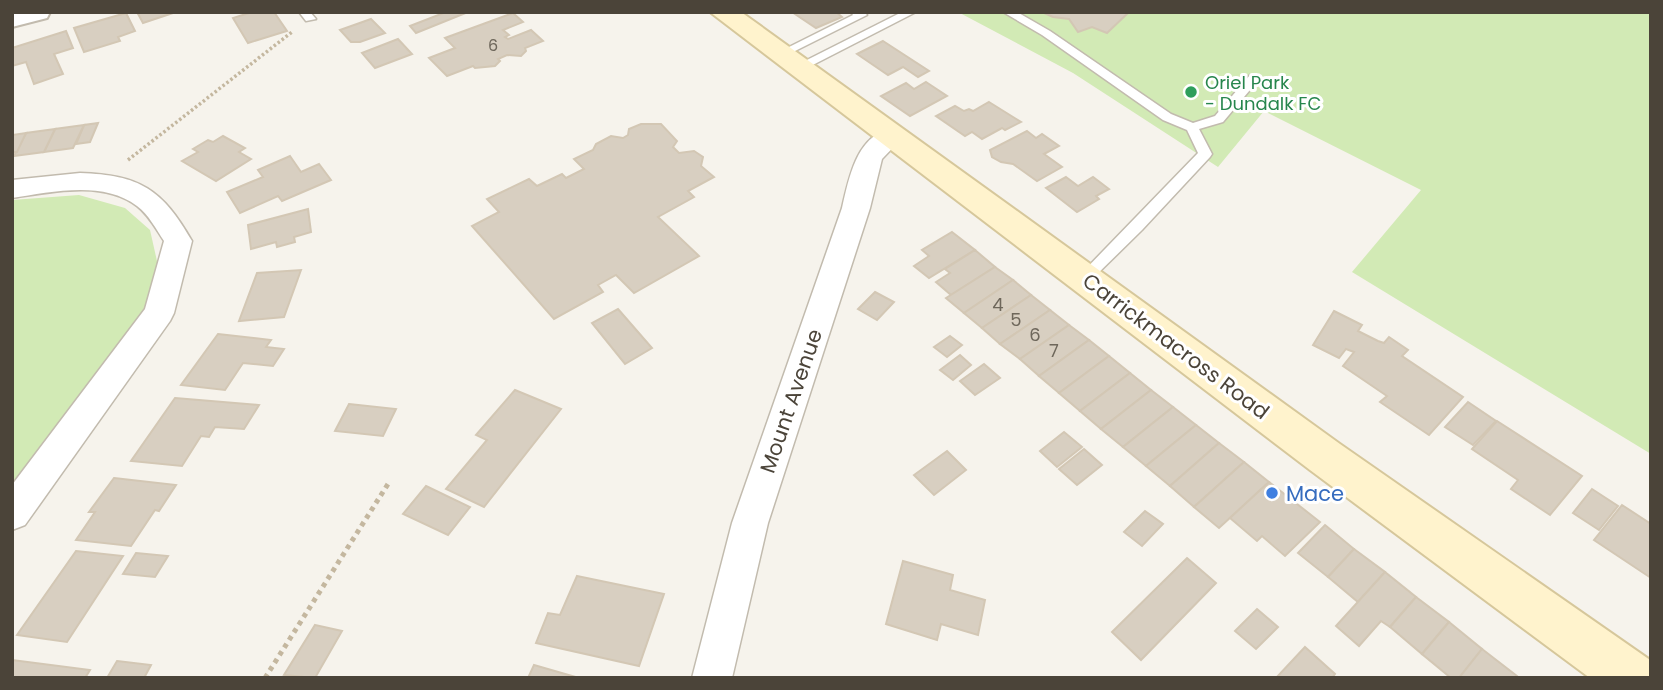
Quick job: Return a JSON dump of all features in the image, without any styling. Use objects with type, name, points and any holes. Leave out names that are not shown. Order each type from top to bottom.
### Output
[{"type":"main road","name":"Carrickmacross Road","points":[[723,12],[1325,457],[1632,678]]},
{"type":"street","points":[[12,19],[37,12]]},
{"type":"street","name":"Mount Avenue","points":[[712,678],[750,523],[856,208],[869,156],[875,147],[891,136]]},
{"type":"street","points":[[12,189],[65,181],[113,185],[146,199],[178,241],[159,313],[12,514]]},
{"type":"lane","points":[[790,61],[860,15],[856,12]]},
{"type":"lane","points":[[790,61],[911,12]]},
{"type":"lane","points":[[1007,12],[1046,33],[1167,117],[1192,127],[1219,119],[1254,78]]},
{"type":"lane","points":[[1084,278],[1137,227],[1205,154],[1192,127]]},
{"type":"path","points":[[98,184],[307,16]]},
{"type":"path","points":[[265,678],[388,484]]},
{"type":"green space","points":[[958,12],[1651,12],[1651,454],[1352,272],[1421,190],[1264,111],[1218,167],[1073,73]]},
{"type":"green space","points":[[79,195],[125,208],[150,230],[159,270],[136,329],[12,490],[12,200]]},
{"type":"building","points":[[137,12],[176,12],[143,23]]},
{"type":"building","points":[[252,12],[274,12],[287,31],[248,43],[233,18]]},
{"type":"building","points":[[446,12],[468,12],[416,33],[410,26]]},
{"type":"building","points":[[792,12],[836,12],[842,17],[816,28]]},
{"type":"building","points":[[1042,12],[1128,13],[1107,33],[1092,27],[1078,32],[1069,19]]},
{"type":"building","points":[[126,13],[135,31],[118,37],[120,41],[84,52],[74,28]]},
{"type":"building","points":[[513,13],[523,22],[503,30],[509,35],[505,37],[508,39],[531,30],[543,41],[525,48],[526,51],[521,56],[507,55],[498,59],[500,61],[495,66],[473,66],[447,76],[429,58],[455,48],[445,38]]},
{"type":"building","points":[[371,19],[385,33],[360,42],[351,42],[340,30]]},
{"type":"building","points":[[66,31],[73,48],[54,54],[63,74],[34,84],[26,62],[12,66],[12,48]]},
{"type":"building","points":[[398,39],[412,54],[375,68],[362,53]]},
{"type":"building","points":[[883,41],[929,71],[918,77],[903,67],[888,75],[857,54]]},
{"type":"building","points":[[926,82],[947,96],[910,116],[881,96],[906,83],[914,89]]},
{"type":"building","points":[[989,102],[1021,122],[982,139],[972,132],[965,136],[936,116],[955,106],[964,111],[973,111]]},
{"type":"building","points":[[98,123],[90,142],[76,144],[84,125]]},
{"type":"building","points":[[641,124],[661,124],[677,141],[673,147],[679,153],[694,151],[703,157],[701,166],[714,177],[688,191],[694,197],[658,217],[699,256],[634,293],[616,275],[598,285],[603,292],[554,319],[472,226],[499,212],[487,199],[529,179],[537,186],[562,174],[566,178],[584,169],[574,159],[593,150],[596,144],[611,136],[623,138],[628,135],[629,129]]},
{"type":"building","points":[[84,125],[73,148],[44,152],[55,129]]},
{"type":"building","points":[[55,129],[44,152],[14,156],[26,133]]},
{"type":"building","points":[[1027,131],[1036,138],[1042,134],[1059,146],[1044,154],[1062,167],[1037,181],[1013,164],[992,157],[990,150]]},
{"type":"building","points":[[26,133],[17,152],[12,152],[12,135]]},
{"type":"building","points":[[223,136],[245,148],[239,152],[251,159],[216,181],[182,161],[198,152],[193,149],[208,140],[213,142]]},
{"type":"building","points":[[290,156],[301,172],[319,164],[331,180],[282,201],[278,196],[240,213],[227,192],[263,177],[258,170]]},
{"type":"building","points":[[1066,177],[1078,186],[1093,177],[1109,189],[1096,196],[1099,199],[1077,212],[1046,188]]},
{"type":"building","points":[[308,209],[311,232],[294,237],[295,242],[277,247],[276,242],[251,249],[248,225]]},
{"type":"building","points":[[952,232],[975,250],[929,278],[914,266],[929,256],[922,250]]},
{"type":"building","points":[[975,250],[995,267],[951,295],[936,282],[950,273],[945,269]]},
{"type":"building","points":[[995,267],[1013,280],[964,313],[946,298]]},
{"type":"building","points":[[301,270],[284,317],[239,321],[257,273]]},
{"type":"building","points":[[1013,280],[1031,295],[982,328],[964,313]]},
{"type":"building","points":[[875,292],[894,302],[877,320],[858,309]]},
{"type":"building","points":[[1031,295],[1050,310],[1000,344],[982,328]]},
{"type":"building","points":[[618,309],[652,348],[625,364],[592,323]]},
{"type":"building","points":[[1050,310],[1069,325],[1020,359],[1000,344]]},
{"type":"building","points":[[1334,311],[1362,325],[1358,331],[1378,341],[1384,343],[1389,337],[1408,350],[1402,356],[1463,397],[1429,435],[1380,402],[1387,396],[1343,366],[1354,352],[1346,349],[1339,358],[1313,345]]},
{"type":"building","points":[[1069,325],[1089,340],[1039,376],[1020,359]]},
{"type":"building","points":[[218,334],[271,340],[266,347],[284,349],[273,366],[243,363],[225,390],[181,385]]},
{"type":"building","points":[[950,336],[962,345],[947,357],[934,347]]},
{"type":"building","points":[[1089,340],[1109,356],[1059,393],[1039,376]]},
{"type":"building","points":[[960,355],[971,365],[953,380],[940,370]]},
{"type":"building","points":[[1109,356],[1130,373],[1080,411],[1059,393]]},
{"type":"building","points":[[984,364],[1000,378],[975,395],[960,381]]},
{"type":"building","points":[[1130,373],[1151,390],[1101,429],[1080,411]]},
{"type":"building","points":[[515,390],[561,409],[484,507],[446,489],[487,440],[476,435]]},
{"type":"building","points":[[1151,390],[1173,407],[1123,447],[1101,429]]},
{"type":"building","points":[[175,398],[259,405],[244,429],[215,427],[209,437],[201,436],[182,466],[131,461]]},
{"type":"building","points":[[1468,402],[1496,421],[1473,445],[1445,427]]},
{"type":"building","points":[[349,404],[396,409],[383,436],[335,431]]},
{"type":"building","points":[[1173,407],[1196,425],[1146,466],[1123,447]]},
{"type":"building","points":[[1497,421],[1582,476],[1550,515],[1511,489],[1518,480],[1472,449]]},
{"type":"building","points":[[1196,425],[1219,443],[1170,486],[1146,466]]},
{"type":"building","points":[[1064,432],[1082,447],[1057,467],[1040,451]]},
{"type":"building","points":[[1219,443],[1244,462],[1194,507],[1170,486]]},
{"type":"building","points":[[1084,449],[1102,465],[1077,485],[1059,469]]},
{"type":"building","points":[[947,451],[966,470],[934,495],[914,475]]},
{"type":"building","points":[[1244,462],[1269,482],[1219,528],[1194,507]]},
{"type":"building","points":[[114,478],[176,485],[131,546],[76,540],[95,512],[89,512]]},
{"type":"building","points":[[1269,482],[1320,522],[1285,556],[1262,536],[1257,541],[1230,518]]},
{"type":"building","points":[[426,486],[470,507],[448,535],[403,514]]},
{"type":"building","points":[[1592,489],[1618,506],[1599,530],[1573,513]]},
{"type":"building","points":[[1622,505],[1651,524],[1651,578],[1594,540]]},
{"type":"building","points":[[1145,511],[1163,524],[1142,546],[1124,532]]},
{"type":"building","points":[[1325,525],[1354,549],[1328,577],[1298,553]]},
{"type":"building","points":[[1354,549],[1385,572],[1358,602],[1328,577]]},
{"type":"building","points":[[76,551],[123,556],[67,642],[17,635]]},
{"type":"building","points":[[136,553],[168,556],[155,577],[123,574]]},
{"type":"building","points":[[1187,558],[1216,583],[1141,660],[1112,632]]},
{"type":"building","points":[[903,561],[953,575],[950,590],[985,600],[978,635],[941,624],[937,640],[886,624]]},
{"type":"building","points":[[1385,572],[1416,597],[1390,627],[1381,621],[1359,646],[1336,626]]},
{"type":"building","points":[[577,576],[664,594],[639,666],[536,643],[548,613],[560,615]]},
{"type":"building","points":[[1416,597],[1449,622],[1422,654],[1390,627]]},
{"type":"building","points":[[1257,609],[1278,627],[1256,649],[1235,631]]},
{"type":"building","points":[[1449,622],[1482,649],[1459,678],[1451,678],[1422,654]]},
{"type":"building","points":[[315,625],[342,631],[315,678],[284,675]]},
{"type":"building","points":[[1305,647],[1335,674],[1332,678],[1276,678]]},
{"type":"building","points":[[1482,649],[1517,676],[1516,678],[1459,678]]},
{"type":"building","points":[[12,660],[90,670],[85,678],[12,678]]},
{"type":"building","points":[[117,661],[151,665],[144,678],[107,678]]},
{"type":"building","points":[[534,665],[579,678],[528,678]]},
{"type":"place","name":"Oriel Park - Dundalk FC","points":[[1191,92]]},
{"type":"place","name":"Mace","points":[[1272,493]]}]
